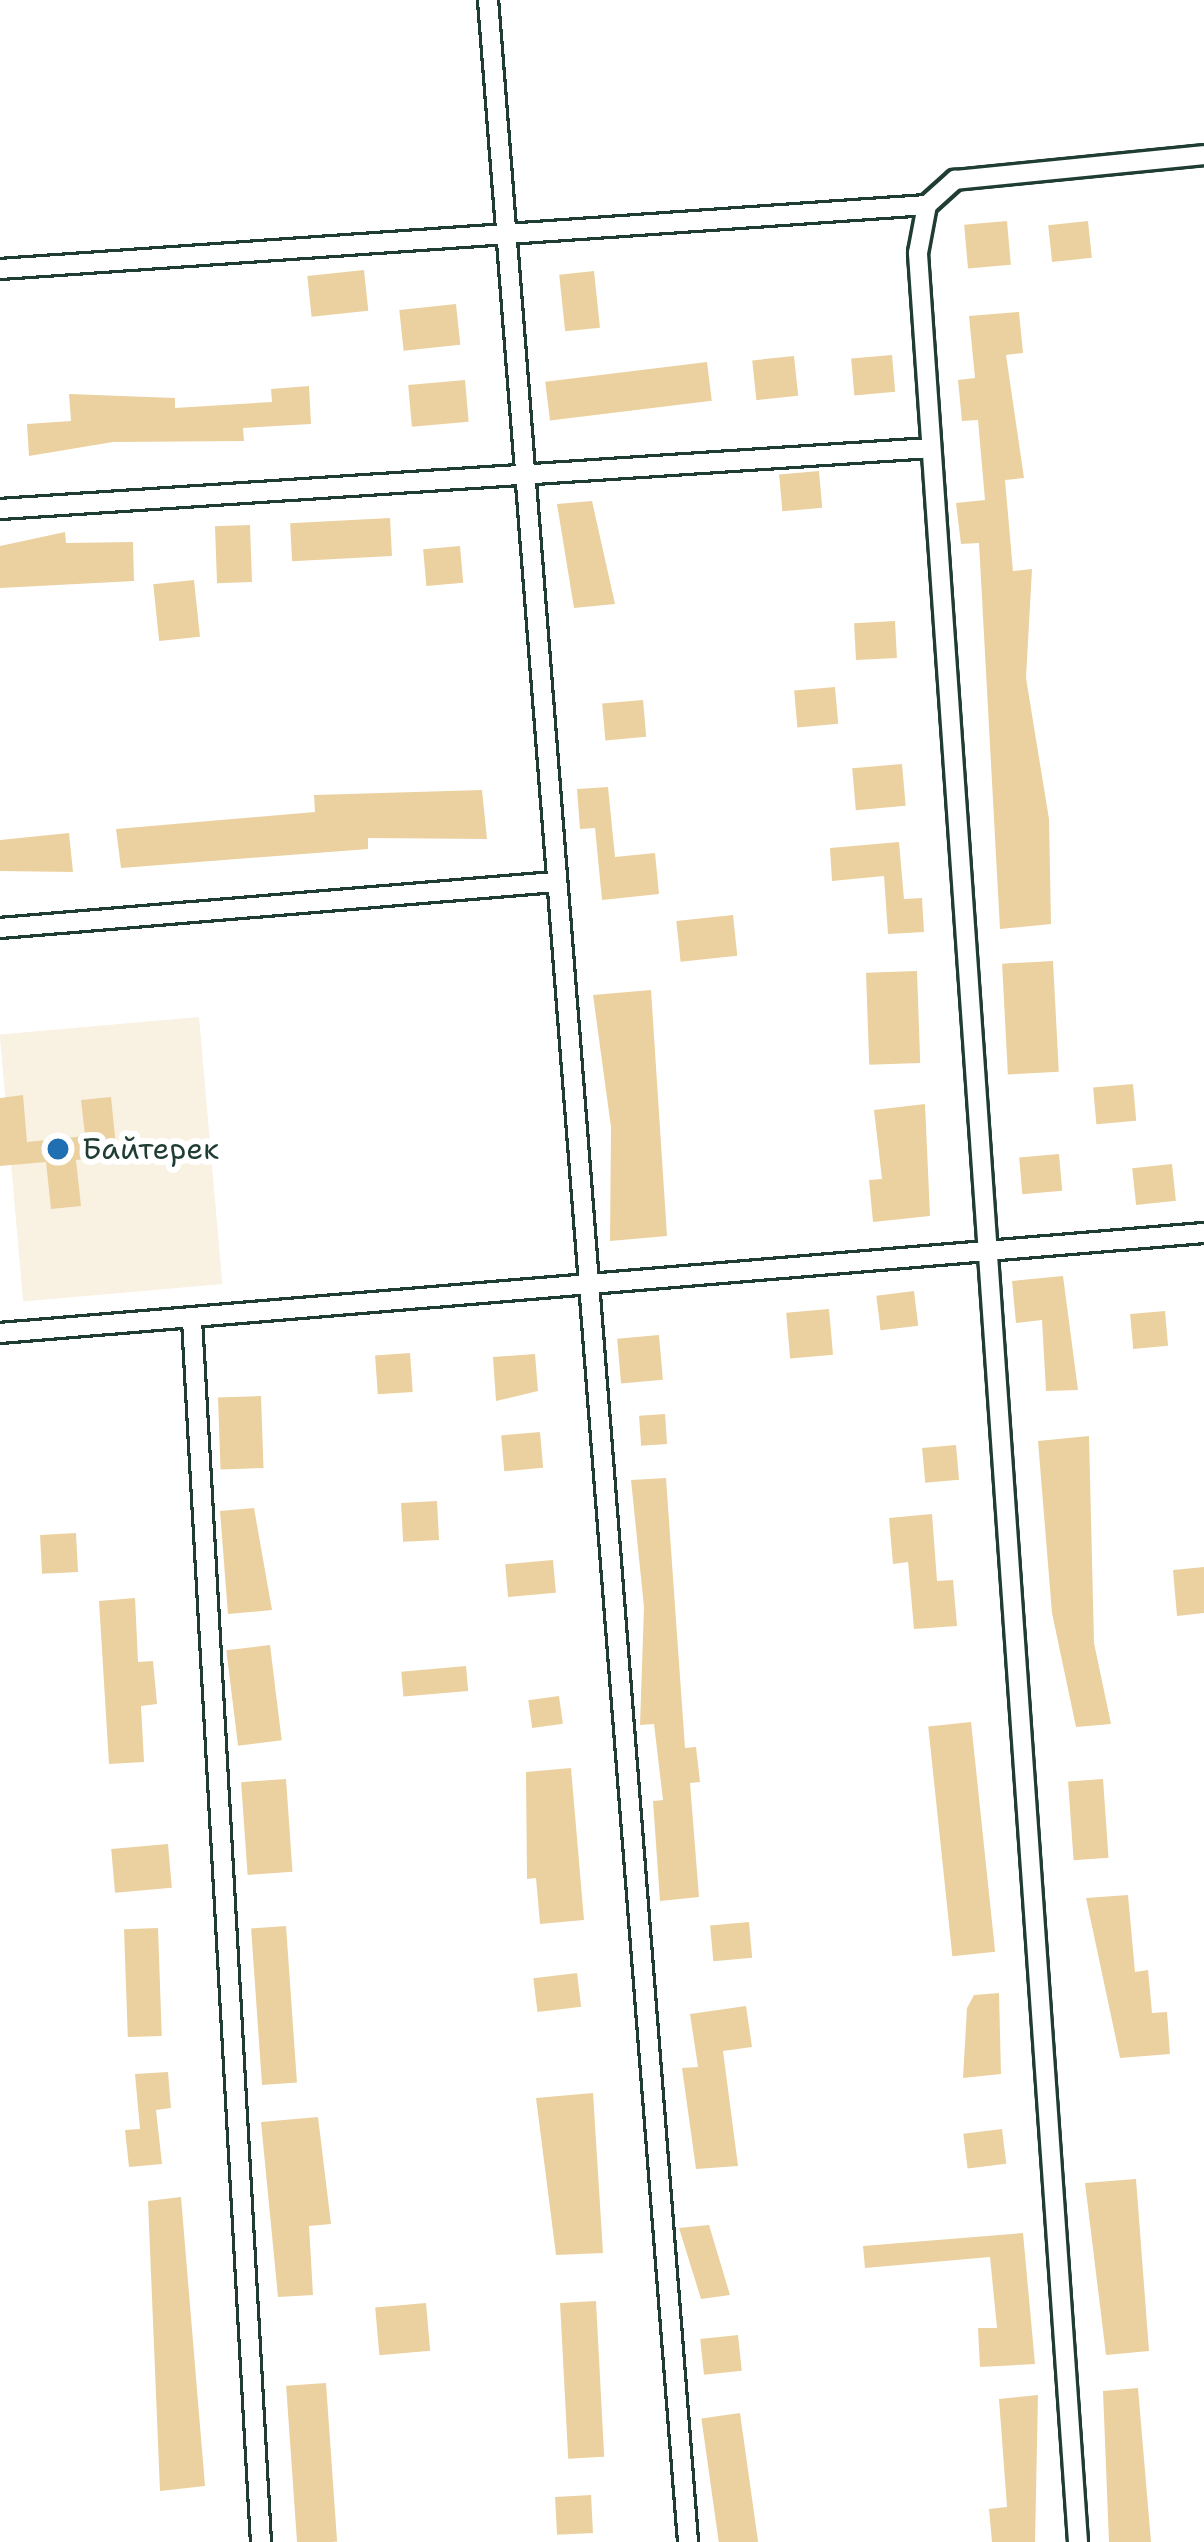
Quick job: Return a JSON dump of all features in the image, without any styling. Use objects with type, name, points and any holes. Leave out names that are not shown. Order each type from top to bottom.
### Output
[{"type":"street","points":[[488,0],[586,1292],[688,2542]]},
{"type":"street","points":[[0,269],[927,205],[981,172],[1204,155]]},
{"type":"street","points":[[927,205],[918,253],[1078,2542]]},
{"type":"street","points":[[0,509],[524,470],[931,448]]},
{"type":"street","points":[[0,928],[555,881]]},
{"type":"street","points":[[0,1333],[586,1292],[1204,1233]]},
{"type":"street","points":[[192,1320],[261,2542]]},
{"type":"shaded area","points":[[199,1017],[222,1284],[23,1301],[0,1034]]},
{"type":"building","points":[[1007,221],[1011,265],[968,269],[964,225]]},
{"type":"building","points":[[1088,221],[1092,258],[1052,262],[1048,225]]},
{"type":"building","points":[[364,270],[368,311],[312,317],[307,276]]},
{"type":"building","points":[[594,271],[600,328],[565,331],[559,275]]},
{"type":"building","points":[[456,304],[460,345],[404,351],[399,310]]},
{"type":"building","points":[[1019,312],[1023,353],[1006,355],[1024,478],[1005,480],[1013,571],[1032,569],[1026,678],[1049,819],[1051,924],[1000,929],[979,543],[961,544],[956,503],[985,500],[978,420],[962,421],[958,380],[975,378],[969,316]]},
{"type":"building","points":[[892,355],[895,392],[854,395],[851,359]]},
{"type":"building","points":[[794,356],[798,396],[756,400],[752,360]]},
{"type":"building","points":[[707,362],[712,401],[550,421],[545,382]]},
{"type":"building","points":[[465,380],[469,422],[412,427],[408,385]]},
{"type":"building","points":[[309,386],[311,424],[243,428],[244,441],[113,442],[29,456],[27,424],[71,421],[69,394],[175,398],[175,408],[272,402],[271,389]]},
{"type":"building","points":[[819,471],[822,508],[782,511],[779,474]]},
{"type":"building","points":[[592,501],[615,604],[574,608],[557,504]]},
{"type":"building","points":[[390,518],[392,556],[292,561],[290,523]]},
{"type":"building","points":[[250,525],[252,582],[217,583],[215,526]]},
{"type":"building","points":[[65,532],[66,543],[133,542],[134,581],[0,588],[0,546]]},
{"type":"building","points":[[460,546],[463,583],[426,586],[423,549]]},
{"type":"building","points":[[194,580],[200,637],[159,641],[153,584]]},
{"type":"building","points":[[895,621],[897,658],[856,660],[854,623]]},
{"type":"building","points":[[835,687],[838,724],[797,727],[794,691]]},
{"type":"building","points":[[643,700],[646,737],[605,740],[602,704]]},
{"type":"building","points":[[902,764],[906,806],[856,810],[852,768]]},
{"type":"building","points":[[608,787],[615,857],[655,853],[659,894],[602,900],[595,828],[580,829],[577,789]]},
{"type":"building","points":[[482,790],[487,839],[368,838],[368,849],[121,868],[116,829],[315,812],[314,795]]},
{"type":"building","points":[[69,833],[73,872],[0,871],[0,840]]},
{"type":"building","points":[[899,842],[904,899],[922,898],[924,932],[888,934],[884,876],[832,881],[830,848]]},
{"type":"building","points":[[733,915],[737,956],[681,962],[676,921]]},
{"type":"building","points":[[1053,961],[1059,1072],[1008,1075],[1002,964]]},
{"type":"building","points":[[917,971],[920,1063],[869,1065],[866,973]]},
{"type":"building","points":[[651,990],[667,1236],[610,1241],[611,1127],[593,995]]},
{"type":"building","points":[[1133,1084],[1136,1121],[1096,1124],[1093,1087]]},
{"type":"building","name":"Байтерек","points":[[23,1095],[27,1142],[85,1136],[81,1100],[111,1097],[117,1156],[76,1160],[81,1206],[51,1209],[46,1162],[0,1166],[0,1098]]},
{"type":"building","points":[[925,1104],[930,1216],[873,1222],[869,1180],[882,1179],[874,1110]]},
{"type":"building","points":[[1059,1154],[1062,1191],[1022,1194],[1019,1157]]},
{"type":"building","points":[[1172,1164],[1176,1201],[1136,1205],[1132,1168]]},
{"type":"building","points":[[1063,1276],[1078,1390],[1046,1391],[1042,1320],[1016,1323],[1012,1281]]},
{"type":"building","points":[[914,1291],[918,1326],[881,1330],[876,1296]]},
{"type":"building","points":[[829,1309],[833,1355],[790,1359],[786,1313]]},
{"type":"building","points":[[1165,1311],[1168,1346],[1133,1349],[1130,1314]]},
{"type":"building","points":[[659,1335],[663,1380],[621,1383],[617,1339]]},
{"type":"building","points":[[410,1353],[413,1392],[378,1394],[375,1355]]},
{"type":"building","points":[[535,1354],[538,1391],[496,1401],[493,1357]]},
{"type":"building","points":[[261,1396],[264,1468],[221,1469],[218,1398]]},
{"type":"building","points":[[665,1414],[667,1444],[641,1446],[639,1416]]},
{"type":"building","points":[[540,1432],[543,1468],[504,1471],[501,1435]]},
{"type":"building","points":[[1089,1436],[1094,1643],[1111,1724],[1076,1727],[1052,1613],[1038,1441]]},
{"type":"building","points":[[956,1445],[959,1480],[925,1483],[922,1448]]},
{"type":"building","points":[[666,1478],[685,1748],[696,1747],[700,1782],[690,1783],[699,1897],[660,1901],[653,1801],[663,1800],[654,1724],[640,1725],[644,1607],[631,1480]]},
{"type":"building","points":[[437,1501],[439,1540],[403,1542],[401,1503]]},
{"type":"building","points":[[254,1508],[272,1610],[228,1614],[220,1511]]},
{"type":"building","points":[[932,1514],[937,1581],[953,1580],[957,1626],[914,1629],[908,1562],[893,1564],[889,1518]]},
{"type":"building","points":[[76,1533],[78,1572],[42,1574],[40,1535]]},
{"type":"building","points":[[553,1560],[556,1593],[508,1597],[505,1564]]},
{"type":"building","points":[[1204,1567],[1204,1613],[1177,1616],[1173,1570]]},
{"type":"building","points":[[135,1598],[138,1662],[153,1661],[157,1704],[141,1706],[144,1762],[109,1764],[99,1601]]},
{"type":"building","points":[[270,1645],[282,1740],[238,1746],[226,1650]]},
{"type":"building","points":[[466,1666],[468,1691],[403,1697],[401,1672]]},
{"type":"building","points":[[559,1696],[563,1724],[532,1728],[528,1700]]},
{"type":"building","points":[[971,1722],[995,1952],[952,1956],[928,1726]]},
{"type":"building","points":[[571,1768],[584,1920],[540,1924],[536,1878],[527,1879],[526,1772]]},
{"type":"building","points":[[286,1779],[292,1872],[248,1875],[241,1782]]},
{"type":"building","points":[[1103,1779],[1109,1858],[1074,1860],[1068,1781]]},
{"type":"building","points":[[168,1844],[172,1888],[115,1893],[111,1849]]},
{"type":"building","points":[[1128,1895],[1135,1972],[1148,1970],[1152,2013],[1167,2012],[1170,2054],[1120,2058],[1086,1898]]},
{"type":"building","points":[[749,1922],[752,1958],[713,1961],[710,1925]]},
{"type":"building","points":[[286,1926],[297,2083],[262,2085],[251,1928]]},
{"type":"building","points":[[158,1928],[162,2036],[128,2037],[124,1929]]},
{"type":"building","points":[[577,1973],[581,2007],[537,2012],[533,1978]]},
{"type":"building","points":[[999,1993],[1001,2074],[963,2078],[967,2008],[974,1995]]},
{"type":"building","points":[[746,2006],[752,2047],[723,2051],[738,2166],[696,2169],[682,2068],[698,2067],[690,2014]]},
{"type":"building","points":[[168,2072],[171,2108],[156,2110],[162,2164],[129,2167],[125,2130],[140,2129],[135,2074]]},
{"type":"building","points":[[593,2093],[603,2253],[556,2255],[536,2098]]},
{"type":"building","points":[[318,2117],[331,2224],[309,2226],[313,2295],[278,2297],[261,2122]]},
{"type":"building","points":[[1002,2129],[1006,2164],[968,2168],[963,2134]]},
{"type":"building","points":[[1136,2179],[1149,2351],[1106,2355],[1085,2183]]},
{"type":"building","points":[[181,2197],[205,2486],[160,2491],[148,2201]]},
{"type":"building","points":[[709,2225],[730,2295],[701,2299],[679,2228]]},
{"type":"building","points":[[1023,2233],[1035,2364],[980,2367],[978,2328],[997,2328],[990,2257],[865,2268],[863,2246]]},
{"type":"building","points":[[596,2301],[604,2457],[568,2459],[560,2303]]},
{"type":"building","points":[[426,2303],[430,2351],[379,2355],[375,2307]]},
{"type":"building","points":[[738,2335],[742,2371],[704,2375],[700,2339]]},
{"type":"building","points":[[326,2383],[337,2542],[297,2542],[286,2386]]},
{"type":"building","points":[[1138,2388],[1151,2542],[1109,2542],[1103,2391]]},
{"type":"building","points":[[1038,2395],[1035,2542],[992,2542],[989,2509],[1007,2507],[999,2399]]},
{"type":"building","points":[[740,2413],[758,2542],[719,2542],[701,2418]]},
{"type":"building","points":[[591,2495],[593,2533],[557,2535],[555,2497]]},
{"type":"place","name":"Байтерек","points":[[58,1149]]}]
